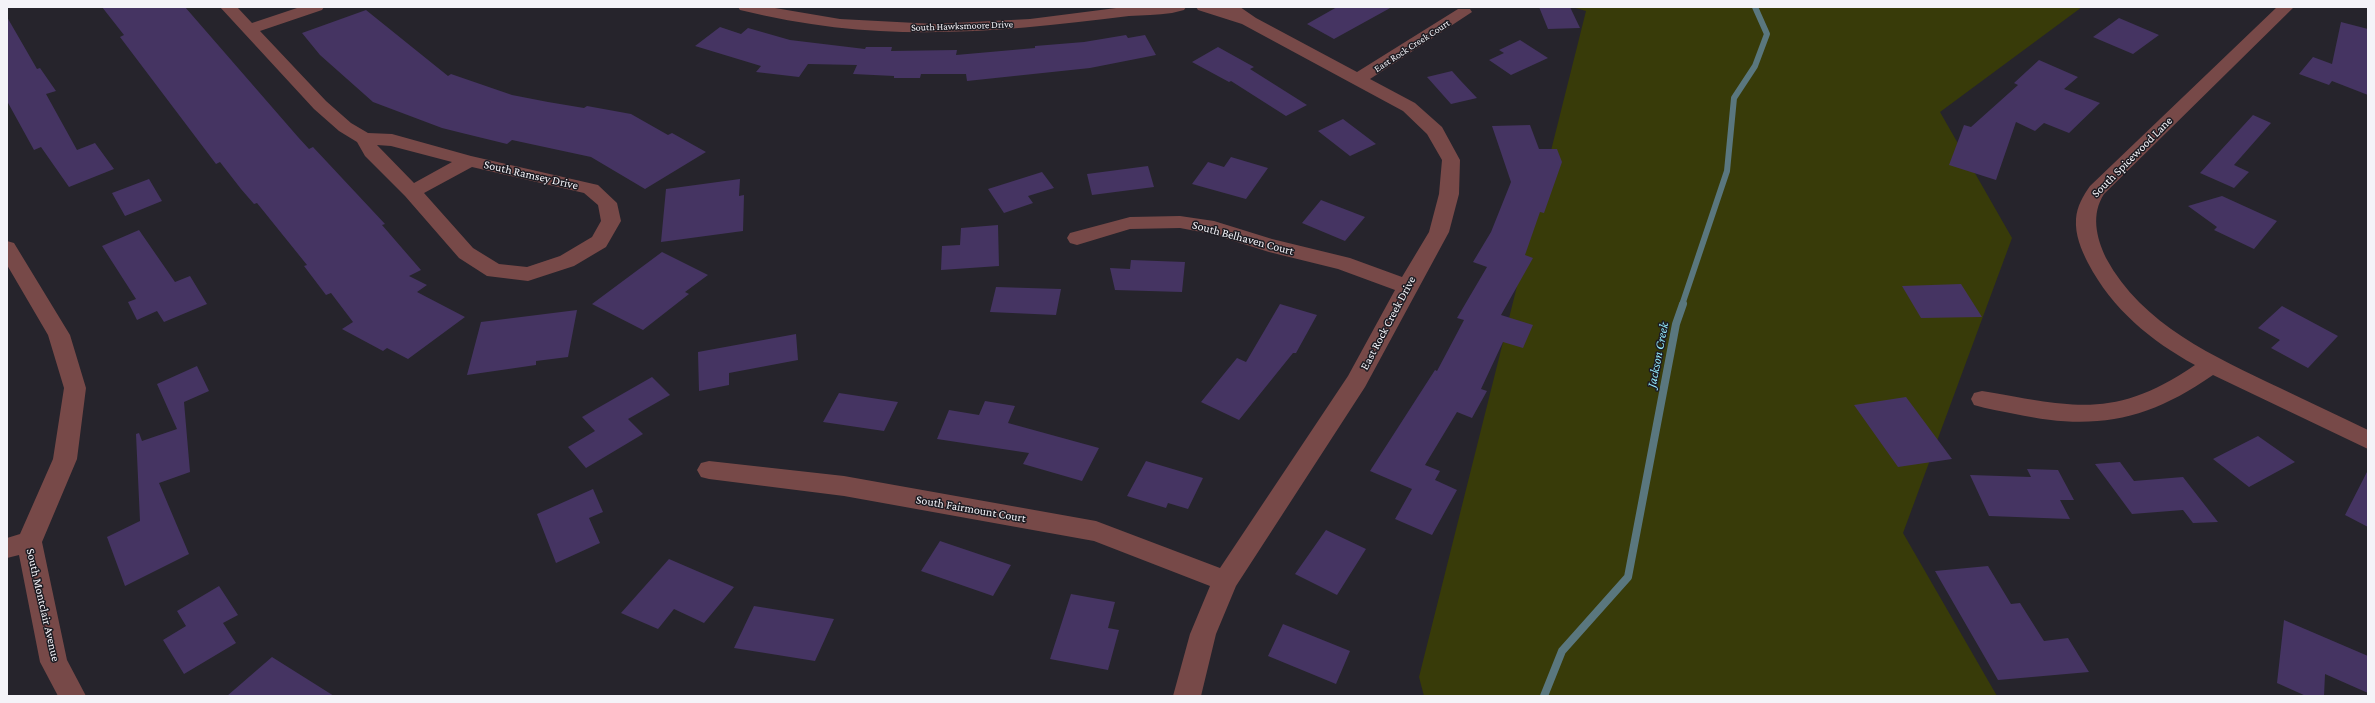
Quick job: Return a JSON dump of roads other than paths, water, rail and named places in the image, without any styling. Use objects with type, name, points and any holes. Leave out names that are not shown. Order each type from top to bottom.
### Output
[{"type":"street","name":"South Ramsey Drive","points":[[228,7],[320,105],[345,127],[364,138],[392,140],[469,161],[558,180],[591,189],[606,203],[611,221],[599,242],[567,261],[528,274],[494,271],[466,253],[412,192],[372,152],[364,138]]},
{"type":"street","points":[[250,29],[316,7]]},
{"type":"street","name":"South Hawksmoore Drive","points":[[746,7],[797,12],[812,20],[929,29],[1006,26],[1089,18],[1141,8],[1178,7]]},
{"type":"street","points":[[812,20],[823,7]]},
{"type":"street","name":"East Rock Creek Drive","points":[[1204,7],[1250,22]]},
{"type":"street","name":"East Rock Creek Drive","points":[[1187,696],[1203,634],[1225,581],[1357,381],[1407,287],[1439,232],[1449,194],[1451,160],[1435,131],[1409,107],[1250,22],[1230,7]]},
{"type":"street","name":"South Spicewood Lane","points":[[2286,7],[2097,190],[2088,201],[2085,214],[2090,245],[2104,275],[2118,292],[2155,328],[2212,365],[2368,440]]},
{"type":"street","name":"East Rock Creek Court","points":[[1359,80],[1464,12]]},
{"type":"street","name":"South Ramsey Drive","points":[[412,192],[469,161]]},
{"type":"street","name":"South Belhaven Court","points":[[1077,238],[1130,224],[1180,222],[1214,228],[1269,245],[1343,263],[1407,287]]},
{"type":"street","name":"South Montclair Avenue","points":[[7,248],[58,335],[75,388],[65,459],[18,545],[54,662],[72,696]]},
{"type":"street","points":[[1982,399],[2064,414],[2083,415],[2125,410],[2151,402],[2169,393],[2212,365]]},
{"type":"street","name":"South Fairmount Court","points":[[709,470],[844,486],[1096,531],[1225,581]]},
{"type":"waterway","name":"Jackson Creek","points":[[1682,305],[1727,171],[1734,98],[1755,66],[1767,34],[1755,7]]},
{"type":"waterway","name":"Jackson Creek","points":[[1544,696],[1562,651],[1628,577],[1676,324],[1683,304]]}]
